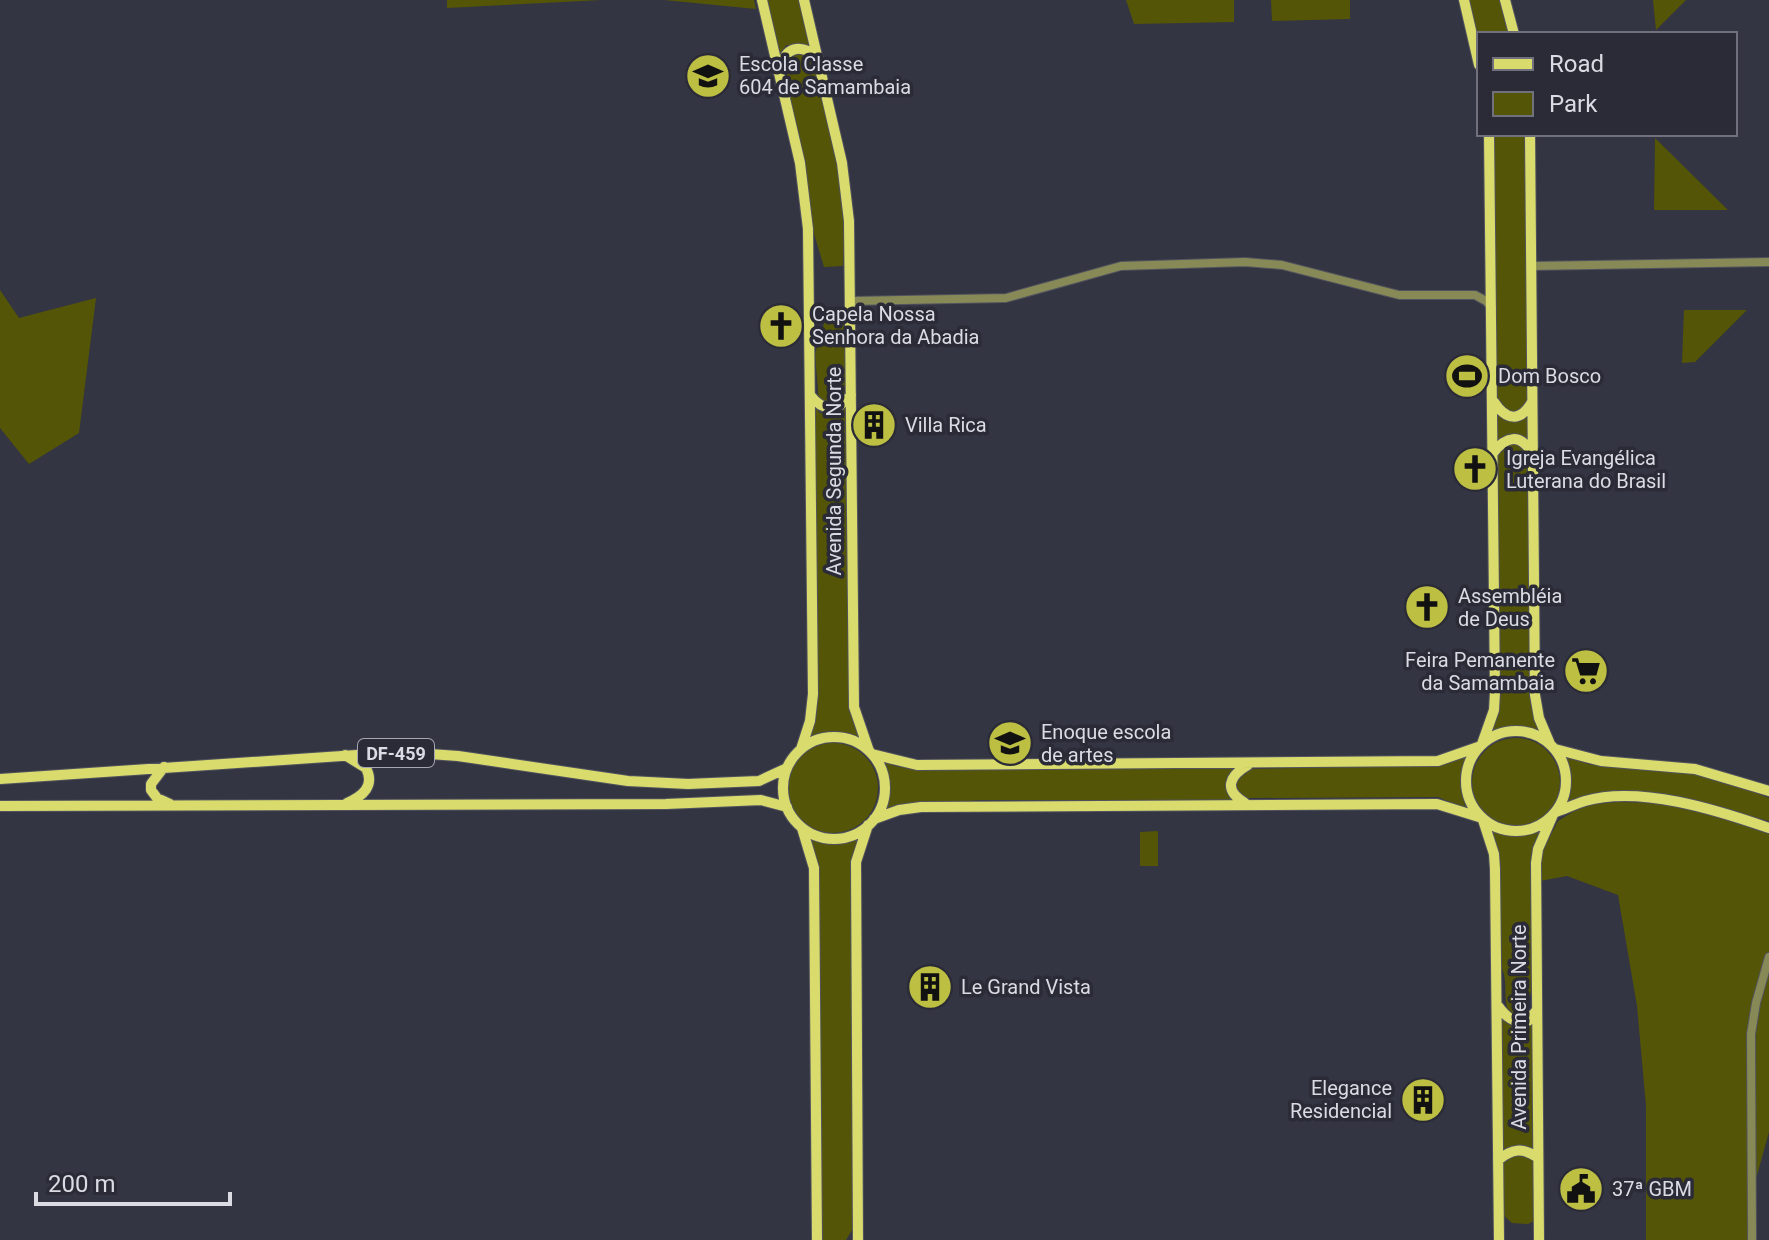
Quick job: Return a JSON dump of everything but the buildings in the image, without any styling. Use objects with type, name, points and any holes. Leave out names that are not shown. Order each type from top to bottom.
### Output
[{"type":"main road","name":"Avenida Segunda Norte","points":[[762,0],[800,163],[809,251],[813,694],[810,721],[801,749]]},
{"type":"main road","name":"Avenida Segunda Norte","points":[[804,0],[847,198],[851,301],[854,707],[871,753]]},
{"type":"main road","points":[[1464,0],[1477,56]]},
{"type":"main road","points":[[1505,0],[1513,32]]},
{"type":"main road","points":[[781,77],[784,57],[793,49],[805,49],[818,58]]},
{"type":"main road","points":[[1481,819],[1470,804],[1466,789],[1468,764],[1480,746],[1494,710],[1495,692],[1489,136]]},
{"type":"main road","points":[[1530,136],[1535,695],[1539,718],[1565,769],[1562,803],[1554,815]]},
{"type":"main road","points":[[810,395],[818,404],[832,409],[839,408],[851,395]]},
{"type":"main road","points":[[1492,401],[1503,415],[1513,418],[1523,415],[1533,400]]},
{"type":"main road","points":[[1493,453],[1506,440],[1514,438],[1525,442],[1533,455]]},
{"type":"main road","points":[[871,753],[917,765],[1438,761],[1480,746],[1494,735],[1524,731],[1553,746],[1601,761],[1695,769],[1769,791]]},
{"type":"main road","points":[[817,1240],[814,868],[802,828],[787,807],[783,794],[787,768],[801,749],[813,741],[828,737],[857,742],[871,753],[880,766],[885,788],[882,805],[871,822],[856,862],[858,1240]]},
{"type":"main road","name":"DF-459","points":[[0,779],[344,755],[429,753],[628,781],[688,784],[759,781],[787,768]]},
{"type":"main road","points":[[342,806],[360,797],[370,780],[366,768],[344,755]]},
{"type":"main road","points":[[1247,804],[1234,794],[1231,784],[1235,773],[1249,764]]},
{"type":"main road","points":[[164,767],[151,784],[151,790],[157,798],[175,806]]},
{"type":"main road","points":[[802,828],[828,839],[843,838],[899,810],[921,807],[1437,804],[1481,819],[1502,830],[1515,832],[1541,825],[1554,815],[1585,801],[1649,798],[1712,809],[1769,828]]},
{"type":"main road","points":[[0,806],[666,804],[761,800],[787,807]]},
{"type":"main road","name":"Avenida Primeira Norte","points":[[1539,1240],[1536,863],[1538,849],[1554,815]]},
{"type":"main road","name":"Avenida Primeira Norte","points":[[1481,819],[1495,861],[1499,1240]]},
{"type":"main road","points":[[1497,1004],[1507,1017],[1518,1022],[1528,1021],[1537,1010]]},
{"type":"main road","points":[[1498,1160],[1507,1152],[1518,1150],[1537,1157]]},
{"type":"street","points":[[851,301],[1006,298],[1121,266],[1245,262],[1282,265],[1399,295],[1475,295],[1492,308]]},
{"type":"street","points":[[1532,266],[1769,262]]},
{"type":"street","points":[[1475,295],[1491,285]]},
{"type":"street","points":[[1752,1240],[1751,1034],[1769,957]]},
{"type":"green space","points":[[447,0],[602,0],[447,8]]},
{"type":"green space","points":[[664,0],[754,0],[756,9]]},
{"type":"green space","points":[[766,0],[801,0],[814,51],[803,46],[786,45],[781,57]]},
{"type":"green space","points":[[1126,0],[1234,0],[1234,22],[1134,24]]},
{"type":"green space","points":[[1271,0],[1350,0],[1350,19],[1272,21]]},
{"type":"green space","points":[[1463,0],[1503,0],[1511,32],[1477,32],[1477,59]]},
{"type":"green space","points":[[1653,0],[1686,0],[1656,30]]},
{"type":"green space","points":[[802,51],[813,61],[841,177],[845,221],[843,266],[824,267],[812,227],[786,71],[790,57]]},
{"type":"green space","points":[[1492,136],[1525,136],[1532,695],[1544,733],[1516,728],[1489,734],[1494,721]]},
{"type":"green space","points":[[1655,138],[1728,210],[1654,210]]},
{"type":"green space","points":[[0,290],[19,318],[96,298],[79,433],[29,464],[0,428]]},
{"type":"green space","points":[[828,310],[840,310],[848,356],[845,390],[841,401],[833,406],[819,403],[815,354]]},
{"type":"green space","points":[[1684,310],[1747,310],[1695,362],[1682,363]]},
{"type":"green space","points":[[814,406],[820,413],[831,415],[845,406],[850,696],[862,740],[834,733],[806,739],[813,723]]},
{"type":"green space","points":[[1516,738],[1533,742],[1547,751],[1556,765],[1560,782],[1556,799],[1547,813],[1533,822],[1516,826],[1499,822],[1485,813],[1476,799],[1472,782],[1476,765],[1485,751],[1499,742]]},
{"type":"green space","points":[[833,743],[858,751],[870,763],[878,788],[870,813],[858,825],[833,833],[808,825],[796,813],[788,788],[796,763],[808,751]]},
{"type":"green space","points":[[1467,755],[1461,775],[1466,809],[1438,797],[1247,798],[1238,793],[1235,784],[1237,775],[1250,769],[1443,764]]},
{"type":"green space","points":[[1565,756],[1591,765],[1657,766],[1727,782],[1769,798],[1769,821],[1671,795],[1617,791],[1582,797],[1568,804],[1571,780]]},
{"type":"green space","points":[[882,760],[894,766],[917,769],[1238,767],[1232,773],[1237,800],[981,800],[903,806],[882,814],[888,787]]},
{"type":"green space","points":[[1668,803],[1769,832],[1769,1132],[1756,1179],[1750,1240],[1646,1240],[1646,1106],[1637,1006],[1618,895],[1567,876],[1540,881],[1541,854],[1558,821],[1584,805]]},
{"type":"green space","points":[[1158,831],[1158,866],[1140,866],[1140,832]]},
{"type":"green space","points":[[1541,831],[1531,854],[1531,992],[1524,1014],[1516,1016],[1510,1014],[1507,1008],[1505,977],[1500,966],[1499,853],[1490,832],[1522,836]]},
{"type":"green space","points":[[808,837],[833,844],[857,838],[851,867],[854,1227],[846,1240],[820,1240],[820,1093]]},
{"type":"green space","points":[[1501,1018],[1517,1026],[1532,1022],[1534,1221],[1528,1224],[1512,1223],[1502,1214]]},
{"type":"place","name":"Escola Classe 604 de Samambaia","points":[[708,76]]},
{"type":"place","name":"Capela Nossa Senhora da Abadia","points":[[781,326]]},
{"type":"place","name":"Dom Bosco","points":[[1467,376]]},
{"type":"place","name":"Villa Rica","points":[[874,425]]},
{"type":"place","name":"Igreja Evangélica Luterana do Brasil","points":[[1475,469]]},
{"type":"place","name":"Assembléia de Deus","points":[[1427,607]]},
{"type":"place","name":"Feira Pemanente da Samambaia","points":[[1586,671]]},
{"type":"place","name":"Enoque escola de artes","points":[[1010,743]]},
{"type":"place","name":"Le Grand Vista","points":[[930,987]]},
{"type":"place","name":"Elegance Residencial","points":[[1423,1100]]},
{"type":"place","name":"37ª GBM","points":[[1581,1189]]}]
